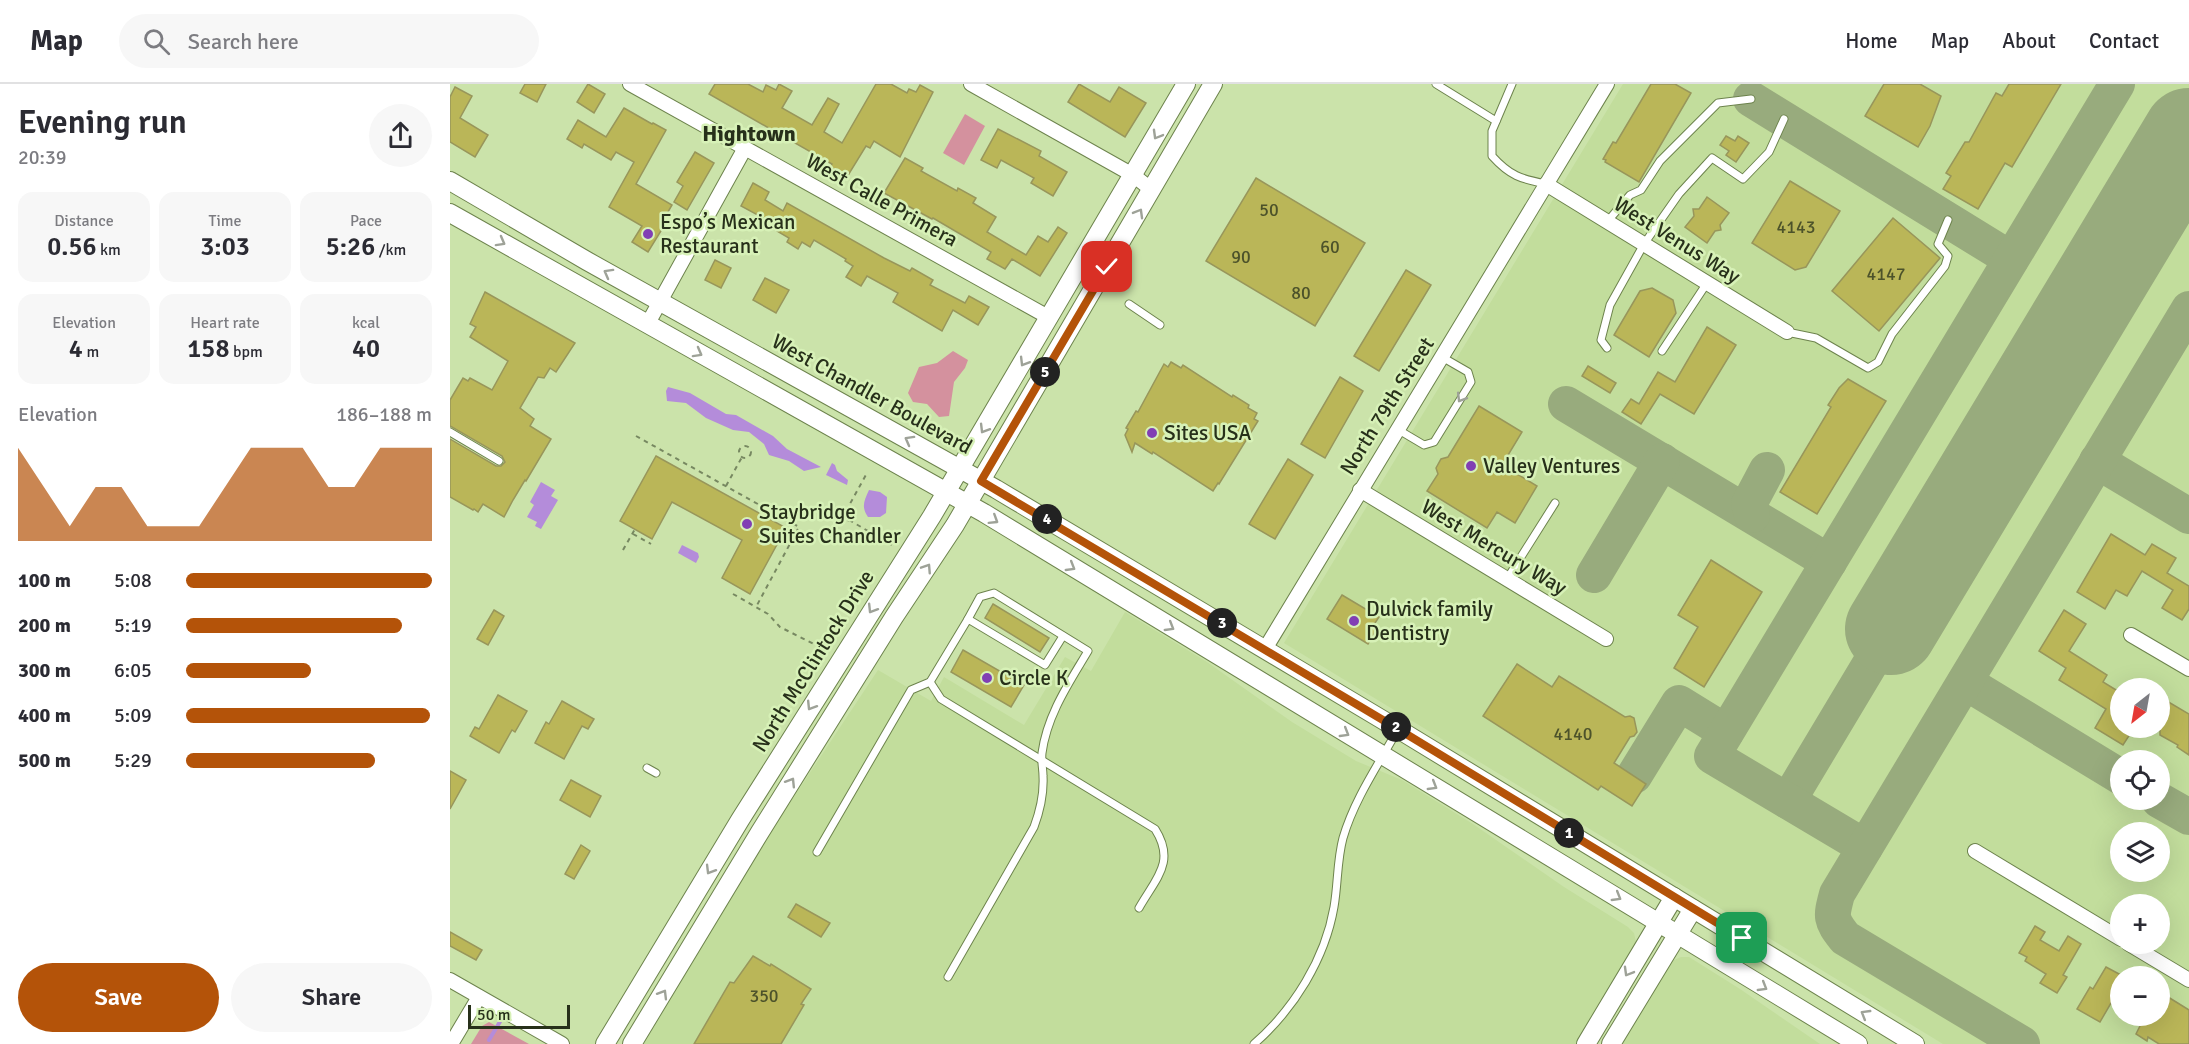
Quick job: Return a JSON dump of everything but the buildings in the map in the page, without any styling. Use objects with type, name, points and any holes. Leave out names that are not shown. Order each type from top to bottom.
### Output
[{"type":"main road","name":"North McClintock Drive","points":[[605,1044],[740,820],[946,492],[1186,84]]},
{"type":"main road","points":[[633,1044],[760,832],[981,481],[1213,84]]},
{"type":"main road","name":"West Chandler Boulevard","points":[[450,181],[659,301],[960,468],[1398,729],[1915,1044]]},
{"type":"main road","points":[[450,213],[967,504],[1858,1044]]},
{"type":"main road","points":[[740,820],[760,832]]},
{"type":"main road","points":[[1586,1044],[1674,897]]},
{"type":"main road","points":[[1611,1044],[1693,909]]},
{"type":"street","name":"West Calle Primera","points":[[630,84],[1050,318]]},
{"type":"street","points":[[971,84],[1134,175],[1152,190]]},
{"type":"street","name":"North 79th Street","points":[[1265,649],[1607,84]]},
{"type":"street","points":[[647,325],[745,148]]},
{"type":"street","name":"West Venus Way","points":[[1546,184],[1787,332]]},
{"type":"street","name":"West Mercury Way","points":[[1360,490],[1606,639]]},
{"type":"street","points":[[2131,634],[2189,669]]},
{"type":"street","points":[[1975,851],[2110,932]]},
{"type":"street","points":[[2146,954],[2189,980]]},
{"type":"street","points":[[450,980],[562,1044]]},
{"type":"street","points":[[451,1044],[479,997]]},
{"type":"lane","points":[[1436,84],[1496,121]]},
{"type":"lane","points":[[1512,84],[1492,131],[1492,156],[1505,170],[1524,180],[1546,184]]},
{"type":"lane","points":[[1607,222],[1630,195],[1641,190],[1660,161],[1718,103],[1751,99]]},
{"type":"lane","points":[[1607,348],[1601,340],[1610,304],[1644,244],[1679,194],[1712,158],[1743,179],[1769,152],[1784,119]]},
{"type":"lane","points":[[1787,332],[1816,338],[1868,368],[1878,362],[1892,334],[1945,266],[1948,256],[1938,244],[1948,220]]},
{"type":"lane","points":[[1662,351],[1707,283]]},
{"type":"lane","points":[[1129,304],[1160,324]]},
{"type":"lane","points":[[1397,429],[1424,445],[1434,442],[1471,382],[1468,372],[1442,357]]},
{"type":"lane","points":[[450,432],[499,461]]},
{"type":"lane","points":[[1507,579],[1555,503]]},
{"type":"lane","points":[[817,852],[911,690],[930,682],[980,597],[994,593],[1088,651],[1055,707],[1047,733],[1042,760],[1042,797],[1034,827],[948,977]]},
{"type":"lane","points":[[968,618],[1046,665],[1063,636]]},
{"type":"lane","points":[[930,682],[941,699],[1155,829],[1164,844],[1165,862],[1139,908]]},
{"type":"lane","points":[[1254,1044],[1282,1016],[1305,982],[1316,960],[1331,921],[1339,855],[1344,837],[1364,791],[1398,729]]},
{"type":"lane","points":[[647,768],[656,773]]},
{"type":"path","points":[[636,436],[799,527],[756,607]]},
{"type":"path","points":[[726,487],[741,457]]},
{"type":"path","points":[[846,511],[867,473]]},
{"type":"path","points":[[835,520],[834,516],[837,511],[846,511]]},
{"type":"path","points":[[828,520],[835,520],[841,525],[846,524],[849,515],[846,511]]},
{"type":"path","points":[[849,520],[894,546]]},
{"type":"path","points":[[623,550],[634,529]]},
{"type":"path","points":[[632,533],[651,544]]},
{"type":"path","points":[[733,594],[768,614],[780,627],[818,646]]},
{"type":"shaded area","points":[[1623,84],[2189,84],[2189,1044],[1943,1044],[1284,643]]},
{"type":"shaded area","points":[[965,114],[985,126],[964,165],[943,153]]},
{"type":"shaded area","points":[[953,351],[968,360],[954,382],[949,416],[939,417],[927,404],[913,402],[908,393],[919,367],[937,363]]},
{"type":"shaded area","points":[[668,387],[690,393],[726,414],[736,415],[773,436],[787,449],[821,467],[804,471],[789,461],[769,455],[764,444],[749,432],[733,430],[706,418],[686,403],[667,401]]},
{"type":"shaded area","points":[[832,463],[837,471],[848,480],[847,485],[826,475]]},
{"type":"shaded area","points":[[541,482],[555,490],[551,496],[558,500],[541,529],[535,526],[537,522],[527,517],[534,505],[530,502]]},
{"type":"shaded area","points":[[869,490],[880,492],[887,497],[886,513],[880,517],[868,517],[864,510]]},
{"type":"shaded area","points":[[682,545],[698,553],[696,563],[678,553]]},
{"type":"shaded area","points":[[1125,612],[1207,662],[1292,722],[1356,761],[1402,780],[1473,824],[1564,887],[1628,927],[1634,933],[1636,946],[1577,1044],[644,1044],[766,839],[878,670],[931,701],[944,677],[1024,725],[1065,657],[1091,671]]},
{"type":"shaded area","points":[[1681,957],[1689,957],[1820,1044],[1620,1044],[1670,965]]},
{"type":"shaded area","points":[[489,1022],[529,1044],[471,1044],[482,1026]]},
{"type":"waterway","points":[[489,1040],[504,1015]]},
{"type":"taxiway","points":[[1865,847],[1712,756],[2117,84]]},
{"type":"taxiway","points":[[1751,99],[2011,259]]},
{"type":"taxiway","points":[[2022,1044],[1845,938],[1834,922],[1835,902],[1837,894],[2189,309]]},
{"type":"taxiway","points":[[1566,404],[1829,562]]},
{"type":"taxiway","points":[[1594,575],[1662,461]]},
{"type":"taxiway","points":[[2097,461],[2189,516]]},
{"type":"taxiway","points":[[1752,515],[1749,504],[1767,470]]},
{"type":"taxiway","points":[[1788,801],[1891,629]]},
{"type":"taxiway","points":[[1965,682],[2110,770]]},
{"type":"taxiway","points":[[1634,776],[1679,703],[1726,732]]},
{"type":"taxiway","points":[[2170,806],[2189,817]]},
{"type":"runway","points":[[1891,629],[2189,134]]},
{"type":"place","name":"Espo’s Mexican Restaurant","points":[[648,234]]},
{"type":"place","name":"Sites USA","points":[[1152,433]]},
{"type":"place","name":"Valley Ventures","points":[[1471,466]]},
{"type":"place","name":"Staybridge Suites Chandler","points":[[747,524]]},
{"type":"place","name":"Dulvick family Dentistry","points":[[1354,621]]},
{"type":"place","name":"Circle K","points":[[987,678]]},
{"type":"district","name":"Hightown","points":[[749,133]]},
{"type":"route","points":[[1107,267],[981,481],[1398,729],[1742,938]]}]
